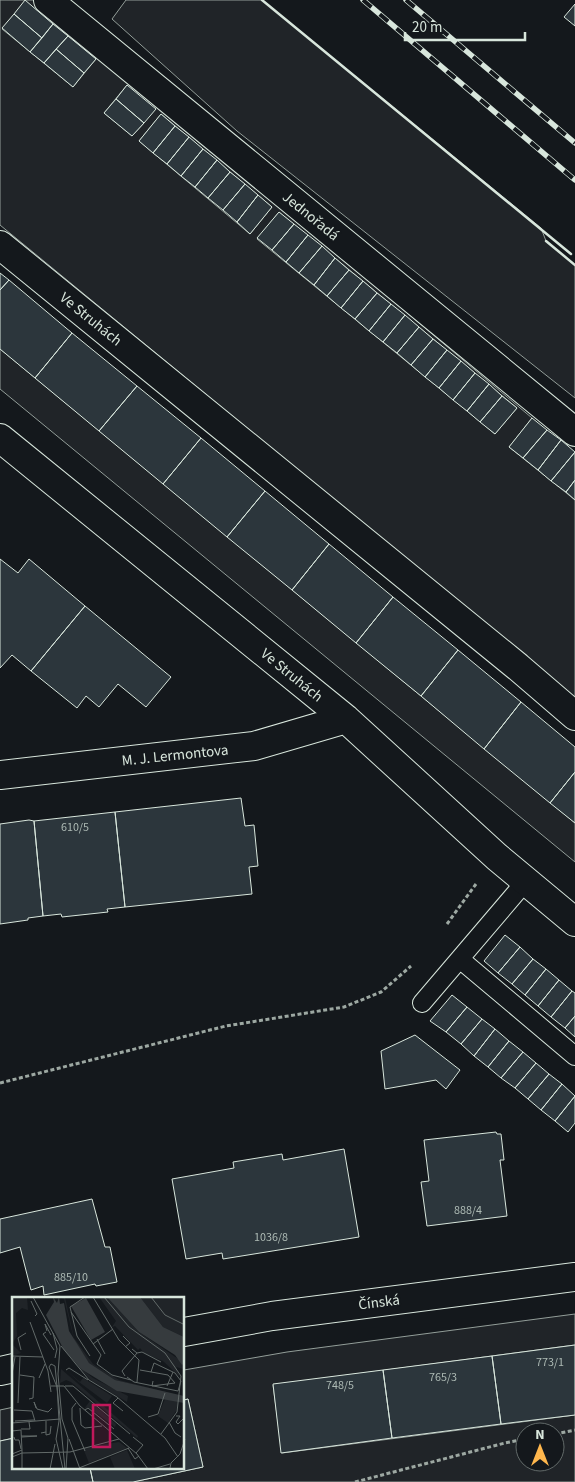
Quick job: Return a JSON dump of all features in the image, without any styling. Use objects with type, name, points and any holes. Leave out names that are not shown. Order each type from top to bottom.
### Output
[{"type":"street","name":"Jednořadá","points":[[48,0],[575,432]]},
{"type":"street","name":"Ve Struhách","points":[[0,245],[502,654],[575,716]]},
{"type":"street","name":"Ve Struhách","points":[[0,438],[346,719],[497,857],[575,922]]},
{"type":"street","name":"M. J. Lermontova","points":[[0,775],[254,746],[346,719]]},
{"type":"street","name":"Čínská","points":[[185,1332],[272,1316],[575,1277]]},
{"type":"lane","points":[[422,1003],[461,960],[526,881]]},
{"type":"lane","points":[[461,960],[575,1056]]},
{"type":"path","points":[[445,926],[497,857]]},
{"type":"path","points":[[0,1083],[226,1026],[344,1007],[381,992],[415,962]]},
{"type":"path","points":[[355,1482],[515,1441]]},
{"type":"shaded area","points":[[0,0],[35,0],[532,418],[509,447],[575,500],[575,698],[0,225]],"holes":[[[25,1],[96,59],[73,87],[2,29]],[[127,85],[144,123],[132,136],[104,113]],[[161,114],[272,207],[250,234],[139,141]],[[279,212],[517,408],[495,434],[257,239]]]},
{"type":"shaded area","points":[[126,0],[262,0],[541,228],[546,241],[575,265],[575,398],[237,131],[112,19]]},
{"type":"shaded area","points":[[0,349],[575,823],[575,862],[0,389]]},
{"type":"shaded area","points":[[575,1314],[575,1345],[273,1385],[282,1453],[515,1423],[515,1472],[565,1472],[565,1422],[521,1422],[575,1415],[575,1482],[133,1482],[203,1467],[188,1399],[185,1400],[185,1370],[287,1352]]},
{"type":"shaded area","points":[[12,1407],[12,1438],[0,1441],[0,1410]]},
{"type":"building","points":[[25,0],[53,24],[42,38],[14,14]]},
{"type":"building","points":[[575,4],[575,26],[564,17]]},
{"type":"building","points":[[14,14],[42,38],[30,52],[2,28]]},
{"type":"building","points":[[53,24],[68,36],[44,63],[30,52]]},
{"type":"building","points":[[68,36],[96,59],[84,73],[56,49]]},
{"type":"building","points":[[56,49],[84,73],[73,87],[44,63]]},
{"type":"building","points":[[127,85],[156,109],[144,123],[116,99]]},
{"type":"building","points":[[116,99],[144,123],[132,136],[104,113]]},
{"type":"building","points":[[161,114],[175,126],[153,153],[139,141]]},
{"type":"building","points":[[175,126],[189,137],[167,164],[153,153]]},
{"type":"building","points":[[189,137],[203,149],[181,176],[167,164]]},
{"type":"building","points":[[203,149],[217,160],[195,187],[181,176]]},
{"type":"building","points":[[217,160],[230,172],[208,198],[195,187]]},
{"type":"building","points":[[230,172],[245,184],[223,210],[208,198]]},
{"type":"building","points":[[245,184],[258,195],[237,222],[223,210]]},
{"type":"building","points":[[258,195],[272,207],[250,234],[237,222]]},
{"type":"building","points":[[279,212],[294,224],[272,250],[257,238]]},
{"type":"building","points":[[294,224],[308,235],[286,262],[272,250]]},
{"type":"building","points":[[308,235],[322,246],[299,273],[286,262]]},
{"type":"building","points":[[322,246],[335,258],[314,285],[299,273]]},
{"type":"building","points":[[335,258],[349,270],[327,296],[314,285]]},
{"type":"building","points":[[349,270],[363,281],[341,308],[327,296]]},
{"type":"building","points":[[0,273],[9,280],[0,290]]},
{"type":"building","points":[[9,280],[72,333],[35,378],[0,349],[0,290]]},
{"type":"building","points":[[363,281],[377,293],[355,319],[341,308]]},
{"type":"building","points":[[377,293],[391,304],[369,331],[355,319]]},
{"type":"building","points":[[391,304],[405,315],[383,342],[369,331]]},
{"type":"building","points":[[405,315],[419,327],[397,353],[383,342]]},
{"type":"building","points":[[419,327],[433,339],[411,365],[397,353]]},
{"type":"building","points":[[72,333],[137,386],[99,431],[35,378]]},
{"type":"building","points":[[433,339],[447,350],[425,377],[411,365]]},
{"type":"building","points":[[447,350],[461,361],[439,388],[425,377]]},
{"type":"building","points":[[461,361],[475,373],[453,400],[439,388]]},
{"type":"building","points":[[475,373],[489,384],[467,411],[453,400]]},
{"type":"building","points":[[489,384],[502,396],[480,422],[467,411]]},
{"type":"building","points":[[137,386],[201,438],[163,484],[99,431]]},
{"type":"building","points":[[502,396],[517,408],[495,434],[480,422]]},
{"type":"building","points":[[532,418],[547,430],[523,458],[509,447]]},
{"type":"building","points":[[547,430],[561,440],[538,470],[523,458]]},
{"type":"building","points":[[201,438],[265,491],[227,537],[163,484]]},
{"type":"building","points":[[561,440],[575,452],[551,481],[538,470]]},
{"type":"building","points":[[575,452],[575,480],[566,492],[551,481]]},
{"type":"building","points":[[575,480],[575,500],[566,492]]},
{"type":"building","points":[[265,491],[329,544],[292,590],[227,537]]},
{"type":"building","points":[[329,544],[393,597],[356,643],[292,590]]},
{"type":"building","points":[[0,559],[18,573],[29,559],[85,606],[31,671],[12,655],[0,668]]},
{"type":"building","points":[[393,597],[458,650],[421,696],[356,643]]},
{"type":"building","points":[[85,606],[171,677],[146,707],[118,684],[99,707],[86,696],[77,708],[31,671]]},
{"type":"building","points":[[458,650],[521,702],[484,749],[421,696]]},
{"type":"building","points":[[521,702],[575,747],[575,772],[550,803],[484,749]]},
{"type":"building","points":[[575,772],[575,823],[550,803]]},
{"type":"building","points":[[241,798],[245,826],[254,825],[258,866],[249,867],[252,894],[125,907],[115,812]]},
{"type":"building","points":[[115,812],[125,907],[107,909],[108,912],[62,917],[61,914],[43,916],[34,821]]},
{"type":"building","points":[[34,821],[43,916],[0,924],[0,824]]},
{"type":"building","points":[[505,935],[520,947],[498,973],[484,961]]},
{"type":"building","points":[[520,947],[533,959],[512,984],[498,973]]},
{"type":"building","points":[[533,959],[546,969],[525,995],[512,984]]},
{"type":"building","points":[[546,969],[559,980],[538,1006],[525,995]]},
{"type":"building","points":[[559,980],[572,991],[551,1017],[538,1006]]},
{"type":"building","points":[[572,991],[575,993],[575,1016],[565,1028],[551,1017]]},
{"type":"building","points":[[452,995],[467,1007],[446,1032],[430,1021]]},
{"type":"building","points":[[467,1007],[482,1019],[461,1044],[446,1032]]},
{"type":"building","points":[[575,1016],[575,1037],[565,1028]]},
{"type":"building","points":[[482,1019],[495,1029],[474,1056],[461,1044]]},
{"type":"building","points":[[495,1029],[509,1041],[488,1067],[474,1056]]},
{"type":"building","points":[[415,1035],[460,1070],[446,1089],[436,1080],[385,1089],[381,1051]]},
{"type":"building","points":[[509,1041],[523,1052],[501,1078],[488,1067]]},
{"type":"building","points":[[523,1052],[536,1063],[515,1088],[501,1078]]},
{"type":"building","points":[[536,1063],[549,1074],[528,1099],[515,1088]]},
{"type":"building","points":[[549,1074],[562,1084],[541,1110],[528,1099]]},
{"type":"building","points":[[562,1084],[575,1096],[555,1121],[541,1110]]},
{"type":"building","points":[[575,1096],[575,1123],[568,1132],[555,1121]]},
{"type":"building","points":[[496,1132],[501,1134],[504,1160],[500,1160],[507,1216],[427,1226],[421,1182],[429,1181],[424,1140]]},
{"type":"building","points":[[344,1149],[359,1237],[223,1259],[222,1253],[186,1259],[172,1179],[234,1168],[233,1162],[282,1154],[283,1160]]},
{"type":"building","points":[[92,1199],[105,1247],[110,1247],[117,1282],[96,1286],[95,1284],[44,1295],[43,1286],[31,1290],[20,1247],[0,1253],[0,1219]]},
{"type":"building","points":[[575,1345],[575,1415],[501,1424],[492,1356]]},
{"type":"building","points":[[492,1356],[501,1424],[392,1438],[383,1370]]},
{"type":"building","points":[[383,1370],[392,1438],[281,1453],[273,1384]]},
{"type":"building","points":[[188,1399],[203,1467],[133,1482],[93,1482],[90,1470],[185,1470],[185,1400]]},
{"type":"building","points":[[12,1438],[12,1470],[90,1470],[93,1482],[0,1482],[0,1441]]},
{"type":"railway","points":[[363,0],[575,180]]},
{"type":"railway","points":[[406,0],[575,143]]},
{"type":"wall","points":[[262,0],[571,254]]},
{"type":"wall","points":[[546,241],[575,265]]}]
